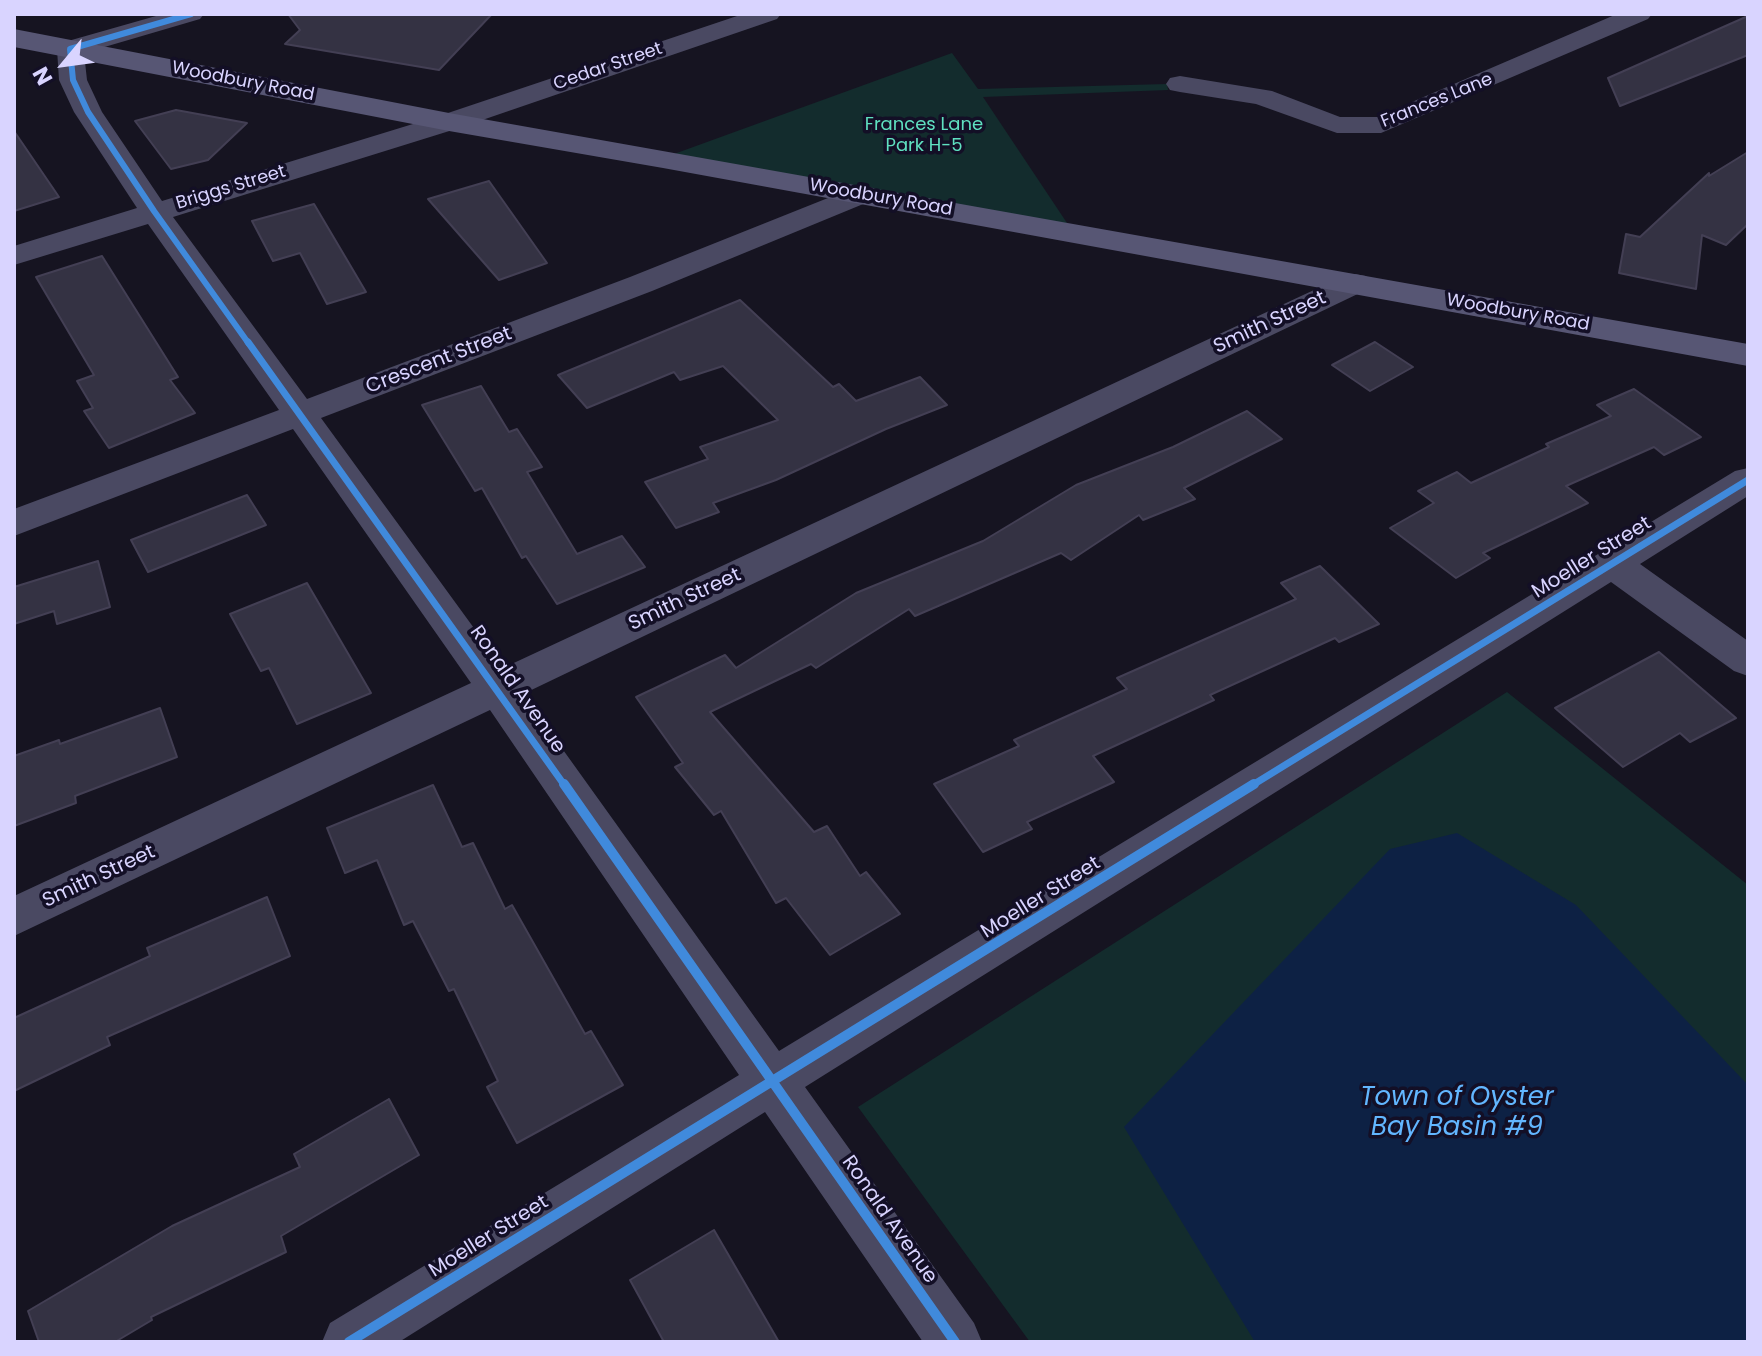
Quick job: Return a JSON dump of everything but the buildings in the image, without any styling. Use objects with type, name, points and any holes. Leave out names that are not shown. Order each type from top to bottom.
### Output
[{"type":"main road","name":"Woodbury Road","points":[[14,38],[449,122],[1748,355]]},
{"type":"street","points":[[70,49],[191,14]]},
{"type":"street","name":"Cedar Street","points":[[449,122],[768,14]]},
{"type":"street","name":"Frances Lane","points":[[1180,84],[1262,97],[1337,125],[1358,128],[1381,125],[1639,14]]},
{"type":"street","name":"Ronald Avenue","points":[[70,49],[73,80],[88,112],[154,211],[497,689],[955,1342]]},
{"type":"street","name":"Briggs Street","points":[[14,256],[449,122]]},
{"type":"street","name":"Crescent Street","points":[[14,523],[641,284],[863,194]]},
{"type":"street","name":"Smith Street","points":[[14,917],[1355,283]]},
{"type":"street","name":"Moeller Street","points":[[349,1342],[1748,480]]},
{"type":"street","points":[[1613,564],[1748,661]]},
{"type":"green space","name":"Frances Lane Park H-5","points":[[952,53],[978,89],[1167,84],[1168,90],[983,97],[1073,232],[663,158]]},
{"type":"green space","points":[[1507,692],[1748,885],[1748,1342],[1030,1342],[858,1107]]},
{"type":"water","name":"Town of Oyster Bay Basin #9","points":[[1457,833],[1576,905],[1748,1085],[1748,1342],[1255,1342],[1124,1127],[1390,849]]},
{"type":"cycle path","points":[[191,14],[70,49],[73,80],[88,112],[154,211],[477,661],[955,1342]]},
{"type":"cycle path","points":[[349,1342],[1748,480]]}]
